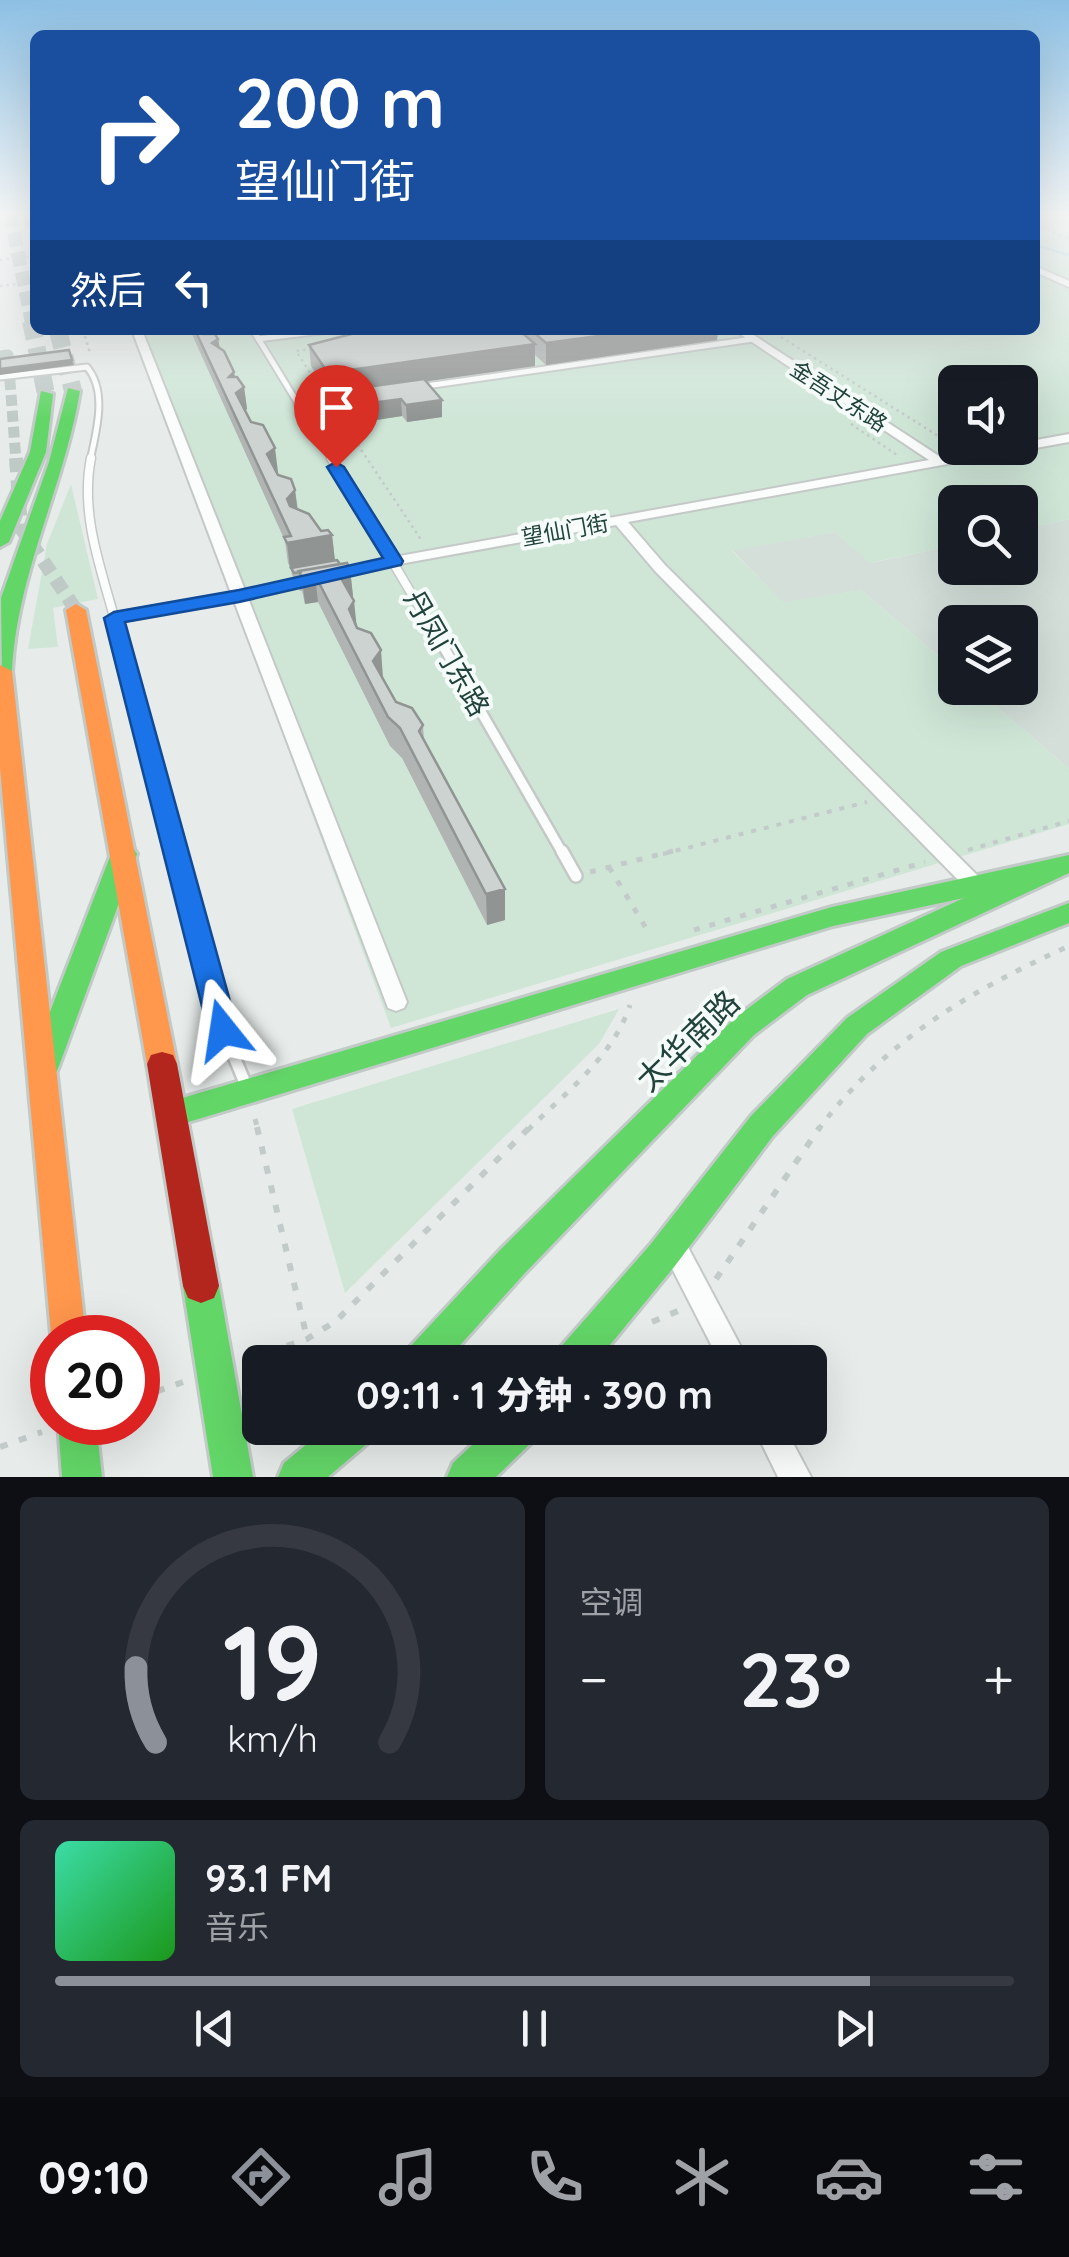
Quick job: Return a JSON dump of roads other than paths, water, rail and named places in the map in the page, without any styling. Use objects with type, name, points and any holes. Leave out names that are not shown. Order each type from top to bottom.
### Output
[{"type":"main road","points":[[66,1315],[1,657],[3,606],[60,460],[71,421],[72,391]]},
{"type":"main road","points":[[0,542],[38,461],[46,423],[46,394]]},
{"type":"main road","points":[[76,610],[172,1114],[233,1477]]},
{"type":"main road","points":[[42,1072],[124,854]]},
{"type":"main road","name":"太华南路","points":[[436,1345],[512,1262],[744,1028],[797,987],[1044,872],[1069,864]]},
{"type":"main road","points":[[172,1114],[832,917],[1044,872]]},
{"type":"main road","points":[[586,1345],[672,1243],[762,1122],[822,1055],[870,1012],[938,966],[1064,921]]},
{"type":"main road","points":[[79,1445],[82,1477]]},
{"type":"main road","points":[[298,1477],[335,1445]]},
{"type":"main road","points":[[466,1477],[500,1445]]},
{"type":"street","points":[[139,335],[396,1002]]},
{"type":"street","name":"金吾丈东路","points":[[747,335],[938,461]]},
{"type":"street","name":"望仙门街","points":[[1038,443],[1069,438]]},
{"type":"street","name":"望仙门街","points":[[114,618],[239,596],[394,561],[938,462]]},
{"type":"street","points":[[619,520],[660,568],[976,886]]},
{"type":"street","points":[[672,1243],[726,1345]]},
{"type":"street","points":[[778,1445],[795,1477]]},
{"type":"lane","name":"丹凤门东路","points":[[256,335],[394,561],[576,876]]},
{"type":"lane","points":[[258,339],[290,335]]},
{"type":"lane","points":[[404,389],[753,339]]},
{"type":"lane","points":[[0,377],[87,367],[92,372],[100,412],[85,500],[223,1030],[248,1090]]},
{"type":"lane","points":[[296,404],[366,394]]},
{"type":"tunnel","points":[[24,282],[30,313]]},
{"type":"tunnel","points":[[34,335],[46,394]]},
{"type":"tunnel","points":[[59,335],[73,391]]},
{"type":"tunnel","points":[[0,356],[8,355],[16,461]]},
{"type":"tunnel","points":[[16,458],[21,528],[76,610]]}]
